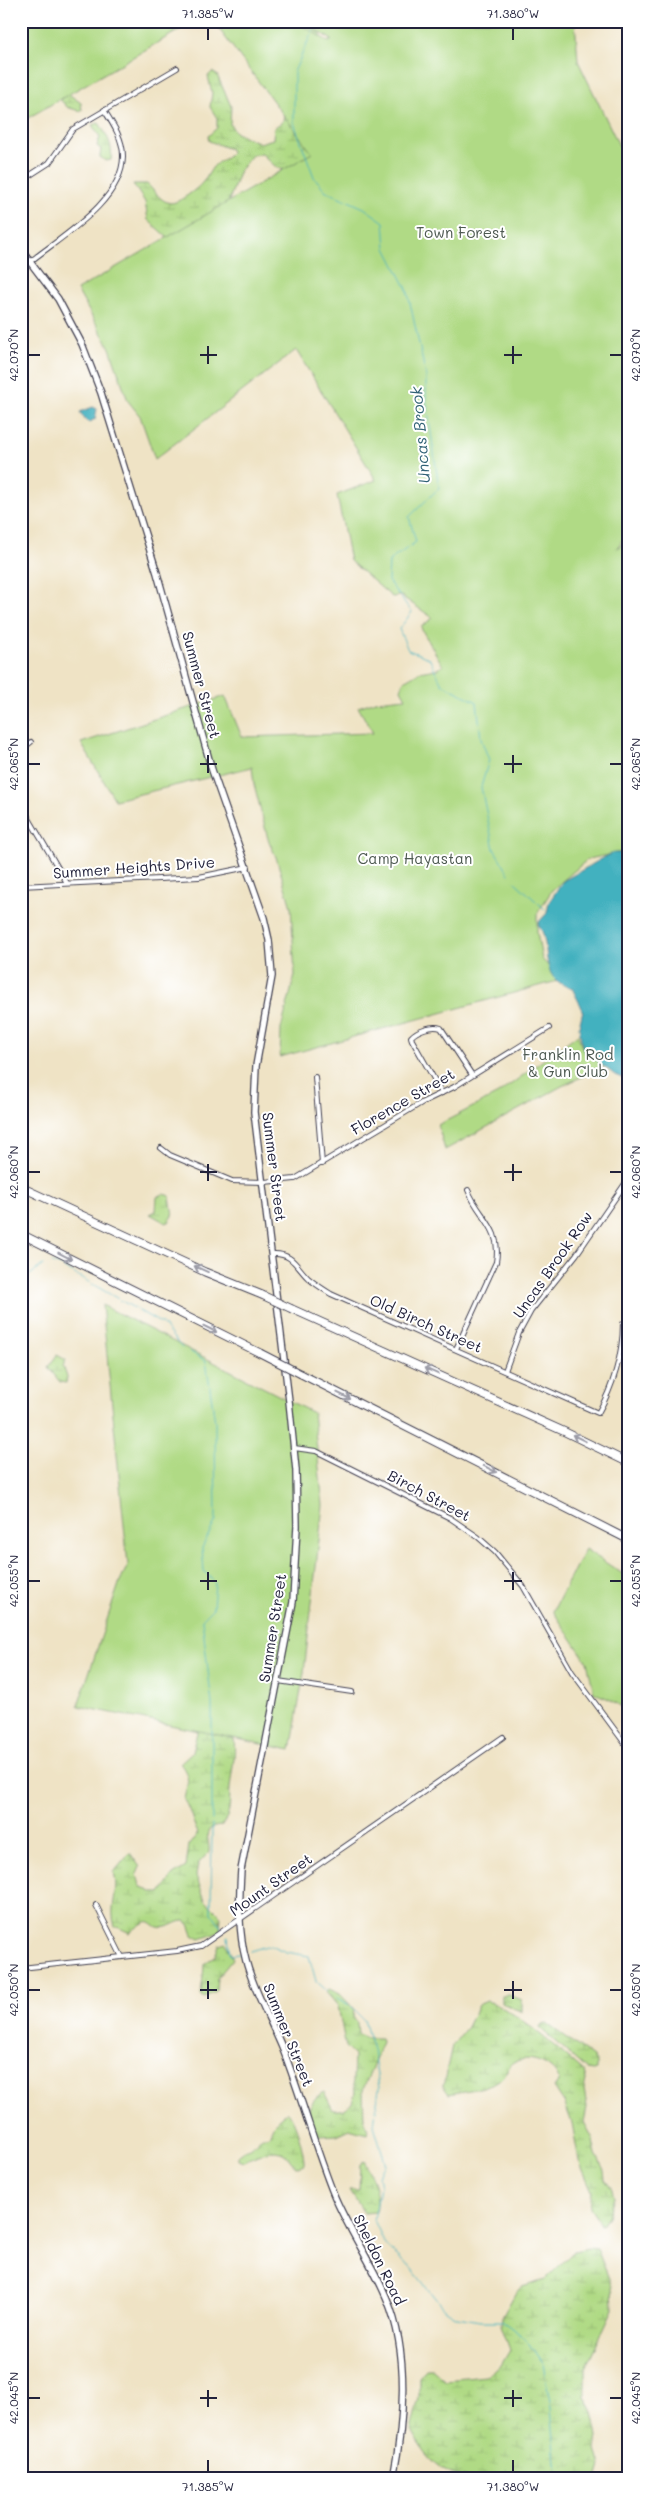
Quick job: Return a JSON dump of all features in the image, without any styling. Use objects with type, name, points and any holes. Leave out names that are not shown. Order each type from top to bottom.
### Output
[{"type":"highway","points":[[21,1187],[205,1272],[262,1295],[563,1431],[629,1463]]},
{"type":"highway","points":[[21,1234],[629,1540]]},
{"type":"main road","name":"Summer Street","points":[[21,250],[58,299],[71,322],[103,398],[157,573],[197,722],[264,918],[272,958],[271,988],[258,1048],[255,1119],[273,1254],[294,1448],[297,1490],[295,1583],[244,1854],[239,1902],[240,1920],[249,1970],[291,2072],[306,2118]]},
{"type":"main road","name":"Sheldon Road","points":[[306,2118],[339,2206],[387,2298],[397,2333],[401,2357],[402,2403],[393,2479]]},
{"type":"street","points":[[623,21],[629,33]]},
{"type":"street","points":[[21,181],[49,163],[72,129],[176,68]]},
{"type":"street","points":[[31,261],[100,206],[119,176],[123,155],[121,143],[104,110]]},
{"type":"street","points":[[21,750],[31,742]]},
{"type":"street","points":[[21,805],[67,883]]},
{"type":"street","name":"Summer Heights Drive","points":[[21,886],[199,877],[248,867]]},
{"type":"street","points":[[442,1093],[411,1037],[434,1026],[441,1028],[472,1075]]},
{"type":"street","name":"Florence Street","points":[[161,1148],[170,1155],[222,1178],[240,1182],[295,1179],[422,1102],[442,1093],[550,1028]]},
{"type":"street","points":[[315,1077],[322,1164]]},
{"type":"street","name":"Uncas Brook Row","points":[[505,1371],[519,1333],[531,1311],[576,1255],[629,1178]]},
{"type":"street","points":[[456,1349],[496,1262],[498,1252],[493,1230],[468,1190]]},
{"type":"street","name":"Old Birch Street","points":[[273,1254],[282,1253],[288,1256],[307,1277],[331,1294],[598,1413],[622,1347],[623,1324]]},
{"type":"street","name":"Birch Street","points":[[294,1448],[311,1450],[322,1454],[440,1512],[468,1530],[495,1552],[523,1586],[572,1672],[629,1749]]},
{"type":"street","points":[[278,1681],[352,1692]]},
{"type":"street","name":"Mount Street","points":[[21,1968],[194,1948],[209,1942],[502,1737]]},
{"type":"street","points":[[96,1905],[110,1933],[118,1944],[122,1956]]},
{"type":"green space","points":[[21,21],[195,21],[21,122]]},
{"type":"green space","points":[[213,21],[295,21],[329,42],[332,40],[301,21],[575,21],[578,61],[629,166],[629,531],[616,549],[629,538],[629,851],[588,859],[552,890],[537,914],[537,933],[542,959],[561,980],[280,1057],[281,1029],[295,975],[291,907],[276,857],[268,839],[254,784],[252,767],[115,800],[81,743],[225,696],[242,737],[373,733],[358,707],[376,701],[406,698],[401,689],[404,681],[419,672],[443,666],[421,627],[433,618],[401,596],[392,597],[350,561],[337,495],[376,480],[296,350],[155,459],[140,416],[128,401],[110,348],[77,290],[312,153]]},
{"type":"green space","points":[[297,21],[365,21],[356,54],[321,33],[319,39],[320,154],[290,171],[276,167],[262,154],[252,155],[240,170],[228,203],[170,240],[148,220],[145,202],[133,184],[147,184],[163,200],[173,203],[196,189],[213,167],[231,153],[230,149],[209,141],[208,136],[217,128],[217,118],[210,107],[212,93],[208,76],[212,72],[217,75],[231,106],[230,124],[236,133],[260,143],[273,139],[274,128],[283,121],[294,29]]},
{"type":"green space","points":[[64,85],[70,95],[81,103],[82,110],[79,111],[67,107],[54,93]]},
{"type":"green space","points":[[99,123],[110,145],[111,160],[106,161],[100,157],[101,149],[97,146],[100,137],[92,125]]},
{"type":"green space","name":"Franklin Rod & Gun Club","points":[[578,1034],[584,1051],[607,1065],[562,1086],[445,1150],[438,1125],[498,1094]]},
{"type":"green space","points":[[163,1194],[170,1196],[173,1216],[166,1223],[150,1214],[156,1211],[157,1197]]},
{"type":"green space","points":[[102,1305],[313,1413],[323,1505],[304,1672],[291,1750],[78,1706],[120,1581],[128,1565]]},
{"type":"green space","points":[[57,1355],[66,1360],[63,1366],[67,1377],[66,1383],[60,1382],[48,1367]]},
{"type":"green space","points":[[585,1549],[629,1578],[629,1715],[618,1704],[594,1693],[587,1662],[553,1611]]},
{"type":"green space","points":[[198,1729],[232,1729],[234,1736],[235,1751],[227,1817],[221,1826],[214,1827],[208,1831],[209,1852],[198,1864],[196,1876],[205,1900],[221,1916],[220,1932],[200,1939],[193,1935],[189,1924],[185,1921],[160,1927],[151,1922],[144,1922],[130,1933],[115,1926],[113,1919],[116,1887],[114,1872],[130,1853],[140,1867],[137,1874],[140,1886],[154,1893],[161,1893],[173,1875],[186,1867],[189,1845],[198,1833],[184,1800],[187,1777],[180,1763],[192,1752]]},
{"type":"green space","points":[[226,1943],[233,1959],[217,1978],[216,1991],[204,1998],[201,1996],[204,1964],[215,1956],[219,1945]]},
{"type":"green space","points":[[329,1989],[340,1994],[354,2009],[353,2017],[357,2023],[358,2033],[365,2038],[381,2038],[382,2042],[363,2090],[364,2120],[368,2128],[367,2134],[349,2129],[336,2135],[318,2136],[308,2120],[312,2104],[320,2094],[324,2092],[333,2110],[342,2110],[352,2103],[355,2092],[353,2080],[354,2056],[346,2048],[338,2006],[326,1992]]},
{"type":"green space","points":[[509,1995],[522,2000],[522,2012],[502,2003],[502,1996]]},
{"type":"green space","points":[[487,2001],[499,2006],[524,2022],[584,2072],[587,2107],[584,2122],[592,2137],[596,2154],[604,2170],[605,2180],[612,2189],[614,2197],[608,2216],[602,2226],[590,2208],[592,2191],[579,2161],[572,2123],[564,2102],[554,2087],[559,2080],[552,2069],[533,2060],[519,2060],[511,2065],[501,2079],[489,2085],[449,2094],[443,2086],[452,2046],[467,2027],[478,2005]]},
{"type":"green space","points":[[547,2024],[593,2057],[597,2063],[597,2070],[587,2070],[540,2028],[542,2025]]},
{"type":"green space","points":[[287,2112],[299,2136],[304,2165],[298,2167],[285,2154],[278,2151],[268,2152],[243,2161],[238,2159],[239,2154],[252,2147],[259,2139],[269,2135],[274,2124]]},
{"type":"green space","points":[[364,2161],[376,2193],[376,2212],[364,2213],[350,2190],[359,2190],[360,2164]]},
{"type":"green space","points":[[588,2248],[597,2249],[612,2286],[613,2309],[585,2368],[585,2396],[593,2412],[598,2436],[596,2450],[601,2466],[598,2476],[601,2479],[479,2479],[461,2477],[443,2470],[427,2454],[411,2430],[419,2398],[419,2377],[426,2369],[433,2369],[445,2380],[486,2376],[500,2367],[510,2350],[501,2325],[502,2317],[516,2292],[522,2287],[545,2280],[574,2251]]},
{"type":"water","points":[[93,407],[97,409],[95,419],[90,422],[86,421],[80,412]]},
{"type":"water","points":[[612,853],[629,853],[629,1081],[615,1075],[583,1050],[579,1027],[583,1010],[572,988],[555,979],[551,973],[548,967],[543,934],[538,923],[547,913],[549,902],[563,881]]},
{"type":"waterway","name":"Uncas Brook","points":[[317,21],[294,72],[294,123],[314,177],[326,191],[364,208],[384,222],[386,248],[407,289],[426,376],[426,398],[439,488],[409,517],[416,542],[389,561],[388,581],[412,612],[399,629],[408,650],[429,658],[442,684],[477,702],[481,739],[489,760],[481,787],[494,849],[509,874]]},
{"type":"waterway","name":"Uncas Brook","points":[[515,882],[549,913]]},
{"type":"waterway","points":[[52,1263],[59,1265],[162,1324],[182,1348]]},
{"type":"waterway","points":[[21,1282],[43,1265]]},
{"type":"waterway","points":[[189,1351],[206,1361],[215,1422],[216,1520],[202,1548],[204,1571],[215,1583],[213,1608],[202,1619],[212,1704],[212,1820]]},
{"type":"waterway","points":[[212,1825],[211,1913],[222,1928]]},
{"type":"waterway","points":[[228,1936],[230,1955],[239,1954]]},
{"type":"waterway","points":[[250,1951],[270,1945],[286,1952],[309,1956],[316,1981],[333,1996],[348,2004],[364,2020],[373,2050],[379,2088],[374,2125],[386,2165],[378,2177],[380,2186],[374,2220],[386,2246],[412,2269],[443,2308],[457,2317],[481,2321],[502,2321],[525,2338],[543,2364],[551,2407],[556,2463],[561,2479]]},
{"type":"park label","name":"Town Forest","points":[[461,233]]},
{"type":"park label","name":"Camp Hayastan","points":[[415,859]]}]
